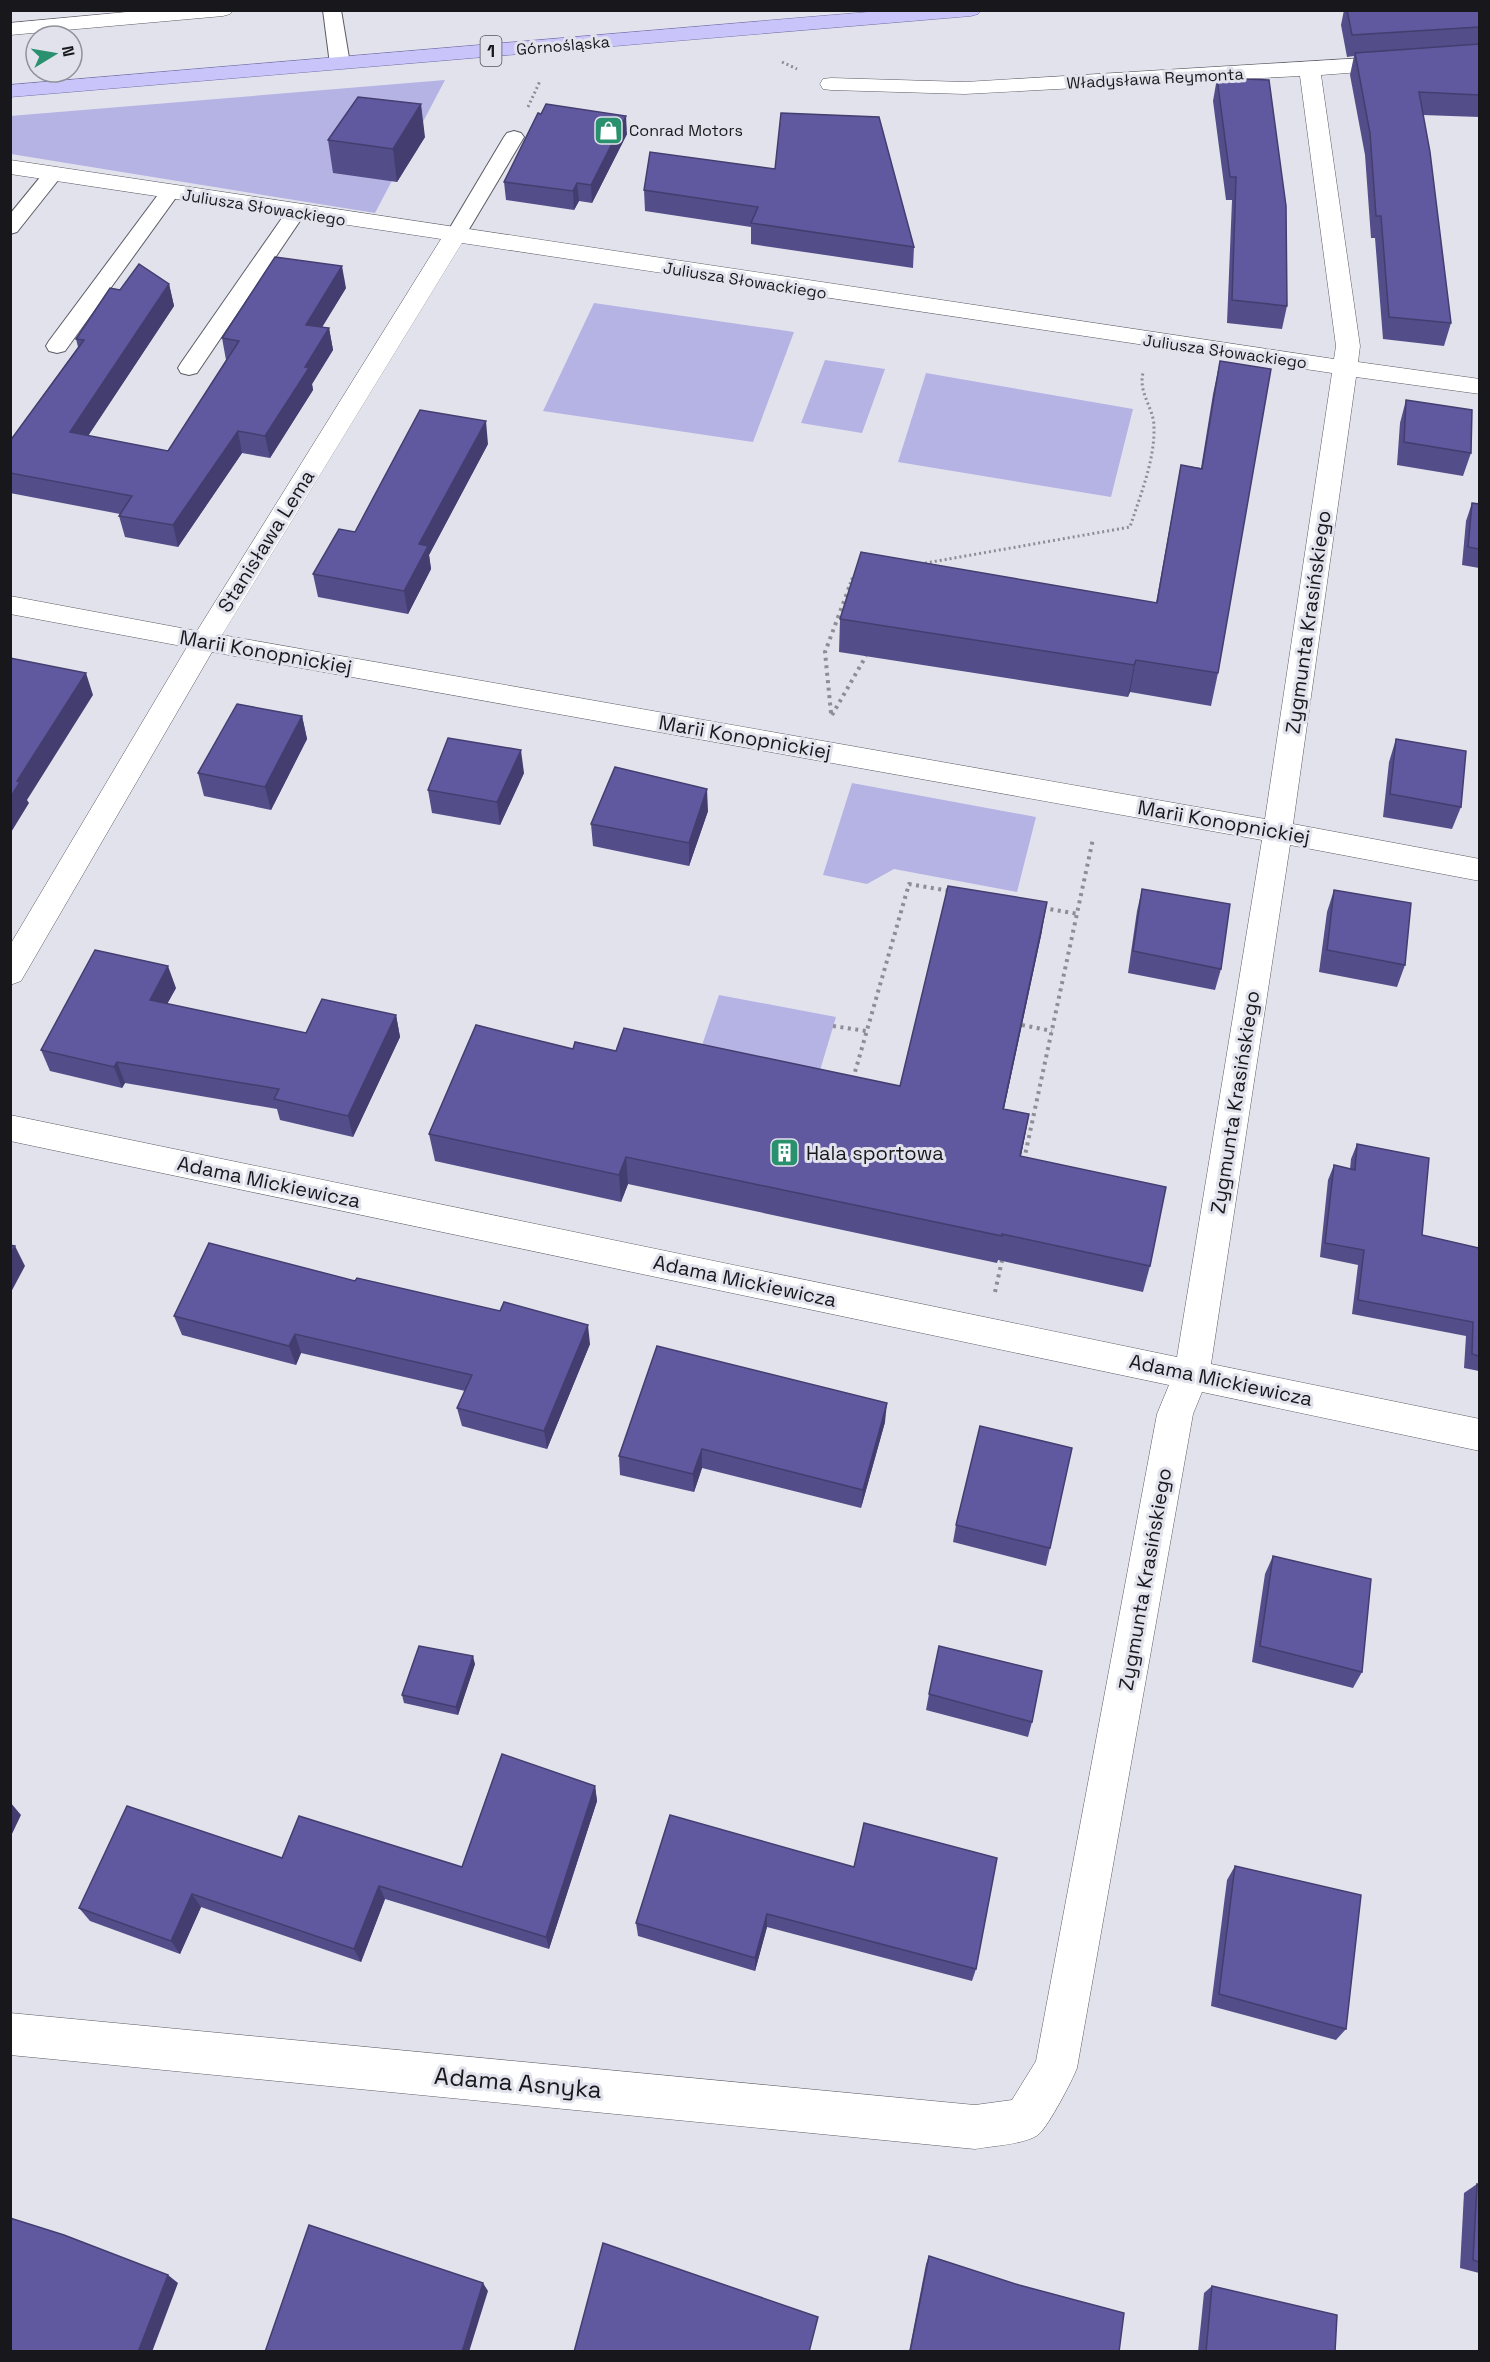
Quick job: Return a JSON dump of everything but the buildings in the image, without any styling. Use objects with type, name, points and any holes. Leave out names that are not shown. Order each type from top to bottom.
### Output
[{"type":"main road","name":"Górnośląska","points":[[10,91],[971,10]]},
{"type":"main road","points":[[314,44],[359,40]]},
{"type":"street","points":[[10,29],[135,14],[223,10]]},
{"type":"street","name":"Władysława Reymonta","points":[[831,84],[965,88],[1310,69],[1479,57]]},
{"type":"street","name":"Zygmunta Krasińskiego","points":[[1024,2120],[1056,2068],[1175,1414],[1192,1373],[1278,831],[1348,346],[1310,69]]},
{"type":"street","name":"Juliusza Słowackiego","points":[[10,167],[455,237],[1290,362],[1345,366],[1479,387]]},
{"type":"street","name":"Stanisława Lema","points":[[10,973],[204,642],[455,237]]},
{"type":"street","name":"Marii Konopnickiej","points":[[10,605],[204,642],[1278,831],[1479,870]]},
{"type":"street","name":"Adama Mickiewicza","points":[[10,1128],[1192,1373],[1479,1435]]},
{"type":"street","name":"Adama Asnyka","points":[[10,2034],[975,2127],[1024,2120]]},
{"type":"lane","points":[[332,10],[340,64]]},
{"type":"lane","points":[[455,237],[514,137]]},
{"type":"lane","points":[[10,228],[53,174]]},
{"type":"lane","points":[[57,346],[170,192]]},
{"type":"lane","points":[[189,368],[296,212]]},
{"type":"path","points":[[782,62],[831,84]]},
{"type":"path","points":[[514,137],[542,76]]},
{"type":"path","points":[[910,566],[1130,527],[1144,479],[1154,425],[1140,381],[1155,341]]},
{"type":"path","points":[[831,716],[825,652],[853,576],[864,574]]},
{"type":"path","points":[[831,716],[866,656]]},
{"type":"path","points":[[831,716],[843,718]]},
{"type":"path","points":[[1022,1169],[1102,800]]},
{"type":"path","points":[[852,1081],[909,884],[954,892]]},
{"type":"path","points":[[1033,906],[1078,914]]},
{"type":"path","points":[[832,1026],[866,1031]]},
{"type":"path","points":[[1022,1026],[1052,1031]]},
{"type":"path","points":[[986,1331],[1004,1250]]},
{"type":"shaded area","points":[[445,80],[375,213],[11,154],[10,116]]},
{"type":"shaded area","points":[[594,303],[794,332],[753,442],[543,411]]},
{"type":"shaded area","points":[[825,360],[885,369],[862,433],[801,423]]},
{"type":"shaded area","points":[[926,373],[1133,409],[1111,497],[898,462]]},
{"type":"shaded area","points":[[852,783],[1036,817],[1017,892],[894,869],[867,884],[823,875]]},
{"type":"shaded area","points":[[719,995],[836,1017],[815,1087],[696,1063]]},
{"type":"place","name":"Conrad Motors","points":[[608,130]]},
{"type":"place","name":"Hala sportowa","points":[[785,1153]]}]
